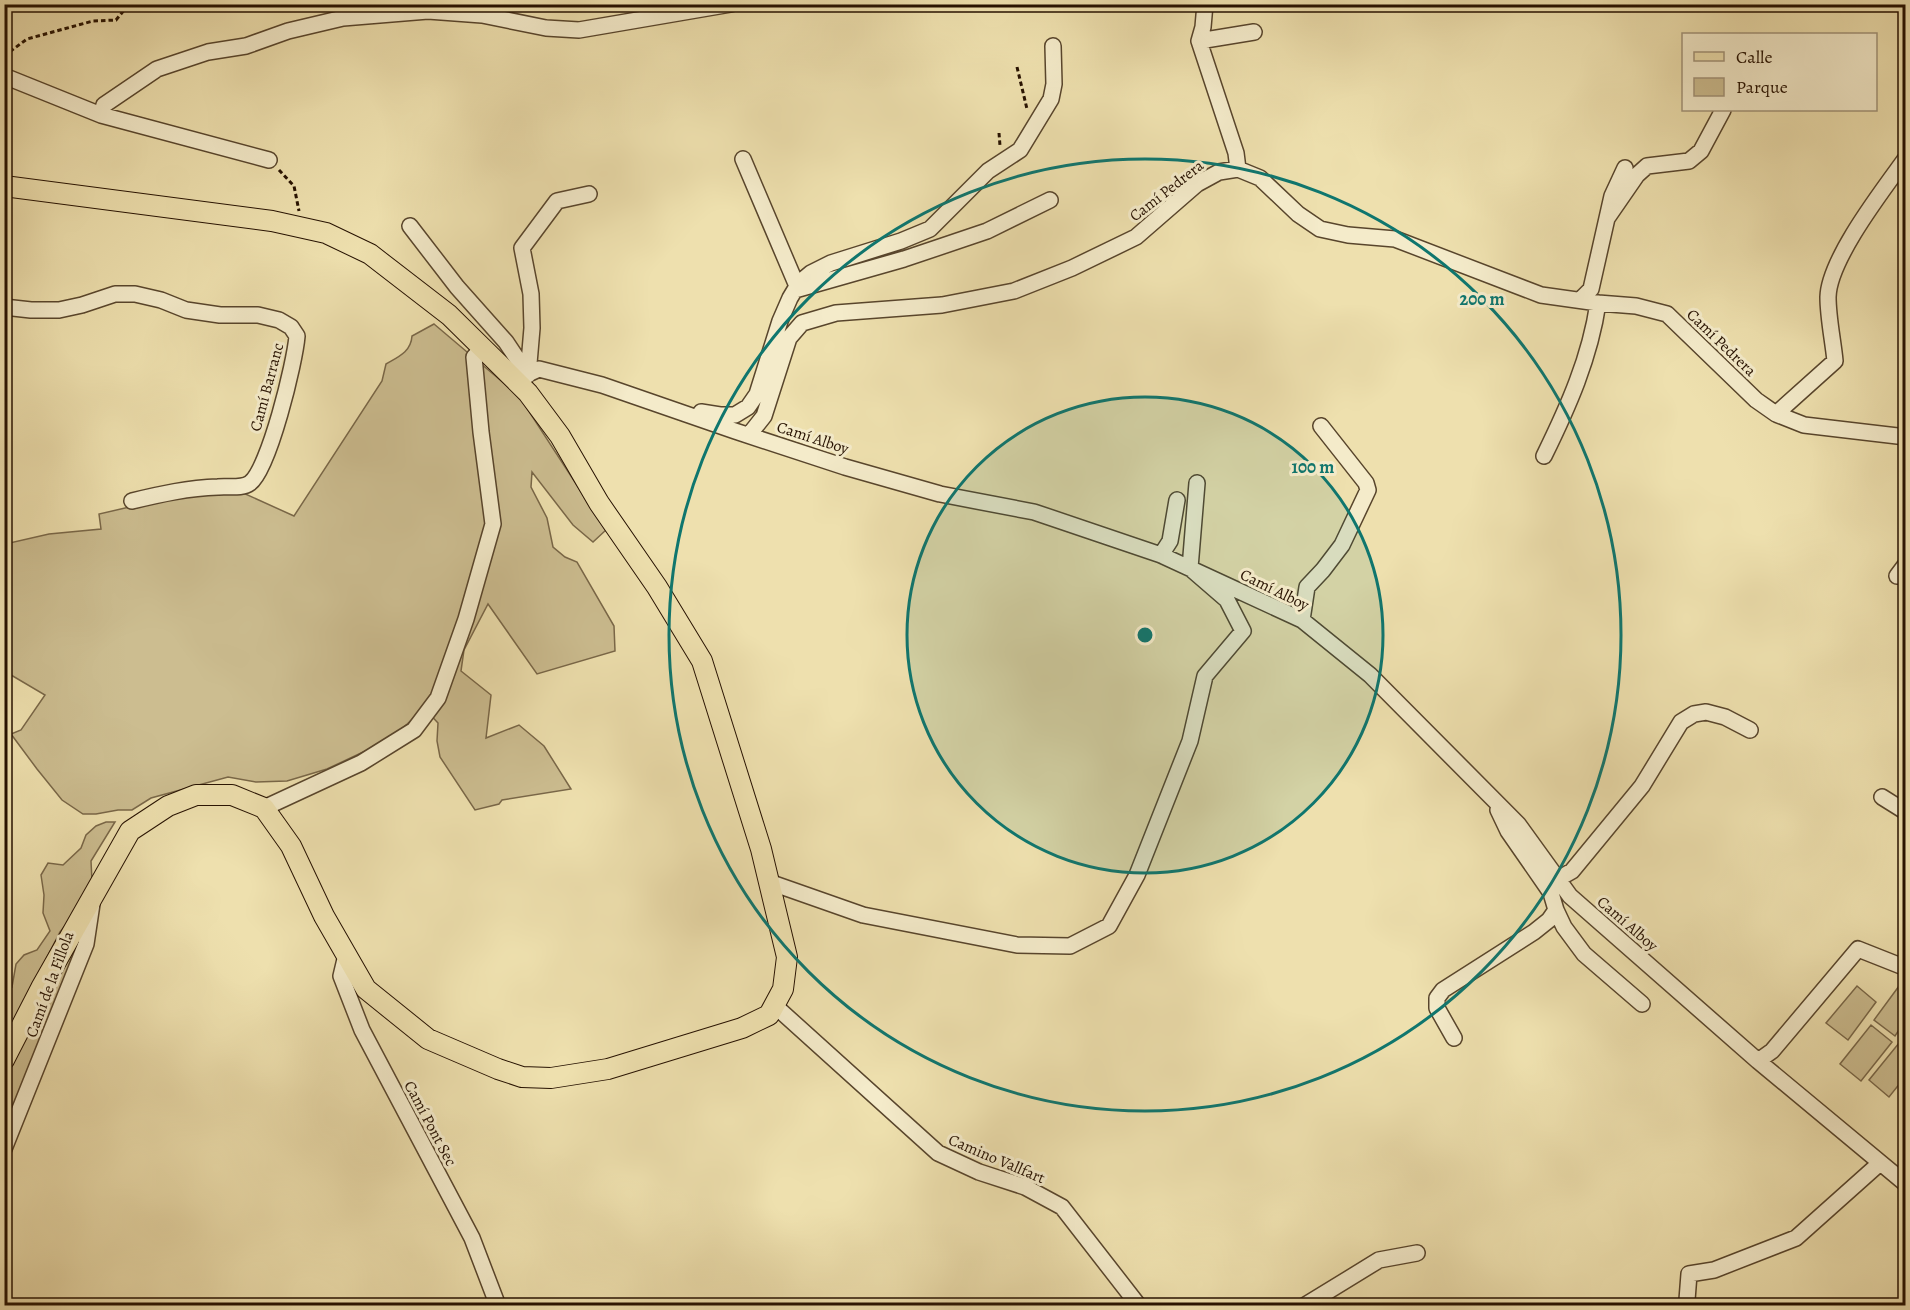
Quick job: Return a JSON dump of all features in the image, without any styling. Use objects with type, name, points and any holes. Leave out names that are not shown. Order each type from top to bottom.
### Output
[{"type":"main road","points":[[4,186],[272,221],[326,233],[370,254],[449,315],[482,348],[521,377],[528,393],[560,436],[599,503],[657,587],[702,661],[761,849],[787,957],[783,989],[770,1015],[742,1028],[608,1069],[551,1078],[522,1077],[428,1039],[366,989],[324,916],[291,846],[264,808],[232,795],[196,795],[168,806],[130,831],[41,988],[4,1060]]},
{"type":"street","points":[[100,115],[104,105],[157,69],[208,52],[246,46],[288,31],[343,18],[428,11],[482,15],[546,28],[579,30],[730,4]]},
{"type":"street","points":[[1205,4],[1199,41],[1236,153],[1238,169]]},
{"type":"street","points":[[1199,41],[1254,32]]},
{"type":"street","points":[[657,404],[720,415],[735,415],[748,407],[757,394],[780,321],[796,288],[810,273],[831,263],[902,241],[930,229],[988,171],[1020,150],[1051,99],[1054,84],[1053,46]]},
{"type":"street","points":[[4,76],[100,115],[269,160]]},
{"type":"street","points":[[1608,217],[1637,175],[1647,166],[1689,161],[1701,151],[1722,111]]},
{"type":"street","points":[[1776,414],[1835,361],[1828,296],[1835,268],[1857,229],[1905,158]]},
{"type":"street","points":[[743,159],[796,288]]},
{"type":"street","points":[[1580,300],[1591,289],[1612,196],[1625,168]]},
{"type":"street","name":"Camí Pedrera","points":[[749,435],[764,416],[789,338],[802,323],[836,313],[942,304],[1014,291],[1072,268],[1136,237],[1197,184],[1218,172],[1238,169],[1260,178],[1298,214],[1320,229],[1395,239],[1541,294],[1636,306],[1666,314],[1756,400],[1776,414],[1804,425],[1905,437]]},
{"type":"street","points":[[521,377],[532,328],[531,294],[522,248],[557,201],[589,194]]},
{"type":"street","points":[[796,288],[904,259],[987,231],[1050,200]]},
{"type":"street","points":[[410,226],[457,287],[506,342],[521,377]]},
{"type":"street","name":"Camí Barranc","points":[[4,307],[59,310],[115,294],[135,294],[186,310],[220,315],[258,315],[279,320],[291,327],[297,336],[295,356],[281,410],[265,456],[249,484],[238,487],[181,489],[132,501]]},
{"type":"street","points":[[1544,456],[1572,398],[1594,332],[1598,303]]},
{"type":"street","points":[[264,808],[361,763],[414,730],[438,698],[466,619],[493,524],[474,357],[482,348]]},
{"type":"street","name":"Camí Alboy","points":[[521,377],[539,369],[602,385],[845,467],[940,494],[1034,512],[1161,555],[1302,620],[1370,675],[1518,824],[1570,896],[1758,1061],[1905,1184]]},
{"type":"street","points":[[1302,620],[1307,587],[1342,545],[1368,490],[1366,483],[1321,426]]},
{"type":"street","points":[[769,882],[863,915],[1017,945],[1070,946],[1109,926],[1137,875],[1190,741],[1205,676],[1243,631],[1227,600],[1190,568],[1197,483]]},
{"type":"street","points":[[1161,555],[1170,541],[1178,500]]},
{"type":"street","points":[[1558,879],[1572,871],[1642,786],[1681,722],[1694,714],[1706,712],[1725,717],[1750,730]]},
{"type":"street","points":[[1882,797],[1905,812]]},
{"type":"street","points":[[1493,799],[1508,831],[1551,892],[1564,927],[1584,954],[1642,1004]]},
{"type":"street","name":"Camí de la Fillola","points":[[4,1149],[86,944],[93,895]]},
{"type":"street","points":[[1454,1038],[1437,1008],[1437,998],[1443,990],[1534,932],[1549,920],[1556,910]]},
{"type":"street","points":[[1758,1061],[1772,1051],[1858,949],[1905,968]]},
{"type":"street","name":"Camí Pont Sec","points":[[346,956],[341,976],[362,1030],[472,1238],[498,1305]]},
{"type":"street","name":"Camino Vallfart","points":[[774,1005],[938,1153],[979,1172],[1025,1187],[1062,1207],[1139,1305]]},
{"type":"street","points":[[1687,1300],[1689,1274],[1714,1270],[1796,1238],[1880,1163]]},
{"type":"street","points":[[1304,1305],[1379,1260],[1417,1252]]},
{"type":"path","points":[[4,56],[27,39],[93,21],[116,20],[129,4]]},
{"type":"path","points":[[1017,67],[1032,132]]},
{"type":"path","points":[[269,160],[294,186],[302,228]]},
{"type":"green space","points":[[434,324],[519,396],[606,530],[593,542],[573,525],[532,472],[531,487],[547,518],[553,547],[565,557],[577,562],[614,626],[615,651],[537,674],[488,604],[464,650],[461,671],[491,695],[486,738],[519,725],[544,746],[571,789],[502,800],[499,804],[475,810],[440,757],[437,741],[438,723],[424,708],[403,728],[376,746],[327,769],[287,781],[256,782],[228,777],[151,798],[132,810],[96,814],[83,814],[62,800],[11,734],[21,730],[45,695],[5,673],[5,544],[49,534],[101,529],[99,514],[186,494],[241,492],[294,516],[382,381],[386,364],[406,350],[412,336]]},
{"type":"green space","points":[[106,822],[115,822],[91,861],[92,881],[74,915],[60,932],[5,1039],[5,984],[12,987],[16,964],[24,955],[37,950],[50,931],[43,913],[44,895],[41,875],[48,863],[63,865],[81,848],[86,835],[96,826]]},
{"type":"green space","points":[[69,953],[76,955],[5,1129],[5,1079]]},
{"type":"green space","points":[[1902,982],[1905,985],[1905,1021],[1895,1036],[1874,1020]]},
{"type":"green space","points":[[1857,986],[1876,1002],[1848,1040],[1826,1023]]},
{"type":"green space","points":[[1871,1025],[1892,1042],[1861,1081],[1840,1064]]},
{"type":"green space","points":[[1899,1043],[1905,1048],[1905,1077],[1889,1097],[1869,1080]]}]
